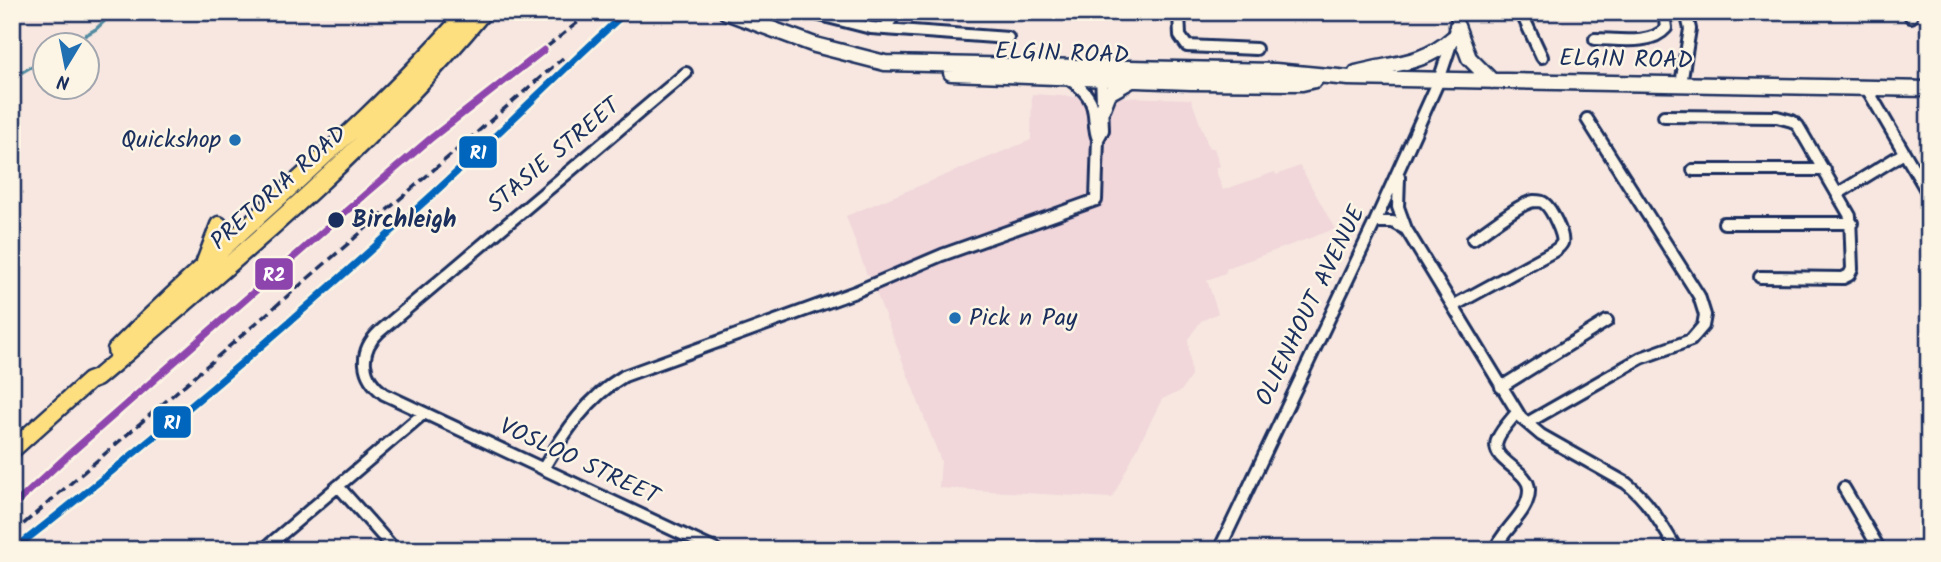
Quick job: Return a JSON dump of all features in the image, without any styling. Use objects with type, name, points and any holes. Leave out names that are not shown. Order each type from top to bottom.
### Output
[{"type":"main road","name":"PRETORIA ROAD","points":[[89,381],[93,372],[119,347],[336,148],[467,12]]},
{"type":"main road","name":"PRETORIA ROAD","points":[[12,450],[89,381],[97,378],[157,327],[327,176],[392,113],[483,12]]},
{"type":"main road","points":[[203,268],[219,223],[248,226]]},
{"type":"street","name":"ELGIN ROAD","points":[[726,12],[816,45],[885,63],[1101,72],[1275,71],[1349,78],[1929,89]]},
{"type":"street","points":[[808,12],[846,23],[884,29],[1008,38]]},
{"type":"street","points":[[884,29],[897,12]]},
{"type":"street","points":[[1179,12],[1180,36],[1187,46],[1256,49]]},
{"type":"street","points":[[1521,12],[1542,57]]},
{"type":"street","points":[[1595,39],[1659,36],[1666,28],[1664,12]]},
{"type":"street","points":[[1681,84],[1690,29],[1686,12]]},
{"type":"street","points":[[1349,78],[1356,73],[1433,54],[1456,26],[1469,58],[1492,81]]},
{"type":"street","name":"OLIENHOUT AVENUE","points":[[1219,550],[1400,167],[1439,80],[1456,26]]},
{"type":"street","name":"ELGIN ROAD","points":[[885,63],[893,68],[936,73],[1066,76],[1101,72],[1134,79],[1302,83],[1323,77]]},
{"type":"street","points":[[1098,139],[1103,130],[1101,72]]},
{"type":"street","name":"STASIE STREET","points":[[424,412],[384,394],[371,381],[367,373],[365,351],[372,339],[686,74]]},
{"type":"street","points":[[543,469],[581,413],[596,397],[624,376],[855,292],[942,255],[1096,200],[1098,139],[1093,106],[1088,97],[1066,76]]},
{"type":"street","points":[[1103,108],[1109,93],[1134,79]]},
{"type":"street","points":[[1866,88],[1929,195]]},
{"type":"street","points":[[1664,116],[1787,119],[1798,126],[1839,193],[1852,223],[1852,269],[1847,278],[1760,277]]},
{"type":"street","points":[[1527,424],[1641,358],[1691,340],[1703,326],[1705,315],[1699,296],[1587,119]]},
{"type":"street","points":[[1839,193],[1905,153]]},
{"type":"street","points":[[1400,167],[1398,207],[1406,229],[1517,412],[1541,435],[1638,492],[1652,509],[1677,550]]},
{"type":"street","points":[[1693,170],[1825,170]]},
{"type":"street","points":[[1453,306],[1554,251],[1562,243],[1560,230],[1547,207],[1537,201],[1526,204],[1472,239]]},
{"type":"street","points":[[1375,222],[1393,222],[1406,229]]},
{"type":"street","points":[[1724,223],[1852,223]]},
{"type":"street","points":[[1501,387],[1607,321]]},
{"type":"street","points":[[263,550],[424,412]]},
{"type":"street","name":"VOSLOO STREET","points":[[424,412],[716,550]]},
{"type":"street","points":[[1495,550],[1520,513],[1529,493],[1527,481],[1501,458],[1497,450],[1497,438],[1517,412]]},
{"type":"street","points":[[338,486],[395,550]]},
{"type":"street","points":[[1844,488],[1880,550]]},
{"type":"shaded area","points":[[1032,94],[1077,97],[1082,100],[1113,100],[1119,97],[1191,99],[1209,148],[1214,148],[1220,166],[1215,168],[1223,190],[1300,166],[1335,229],[1227,268],[1225,273],[1207,280],[1218,313],[1201,321],[1188,339],[1191,376],[1181,391],[1162,399],[1112,498],[939,488],[941,461],[846,216],[1031,140]]},
{"type":"waterway","points":[[91,32],[114,12]]},
{"type":"waterway","points":[[12,78],[32,66]]},
{"type":"railway","points":[[12,507],[368,192],[430,139],[591,12]]},
{"type":"railway","points":[[13,550],[174,420],[331,286],[458,171],[626,12]]},
{"type":"railway","points":[[12,534],[563,58]]},
{"type":"transit line","name":"R1","points":[[13,550],[174,420],[331,286],[458,171],[626,12]]},
{"type":"transit line","name":"R2","points":[[12,507],[368,192],[430,139],[544,50]]},
{"type":"place","name":"Quickshop","points":[[235,140]]},
{"type":"place","name":"Birchleigh","points":[[336,220]]},
{"type":"place","name":"Pick n Pay","points":[[955,318]]}]
